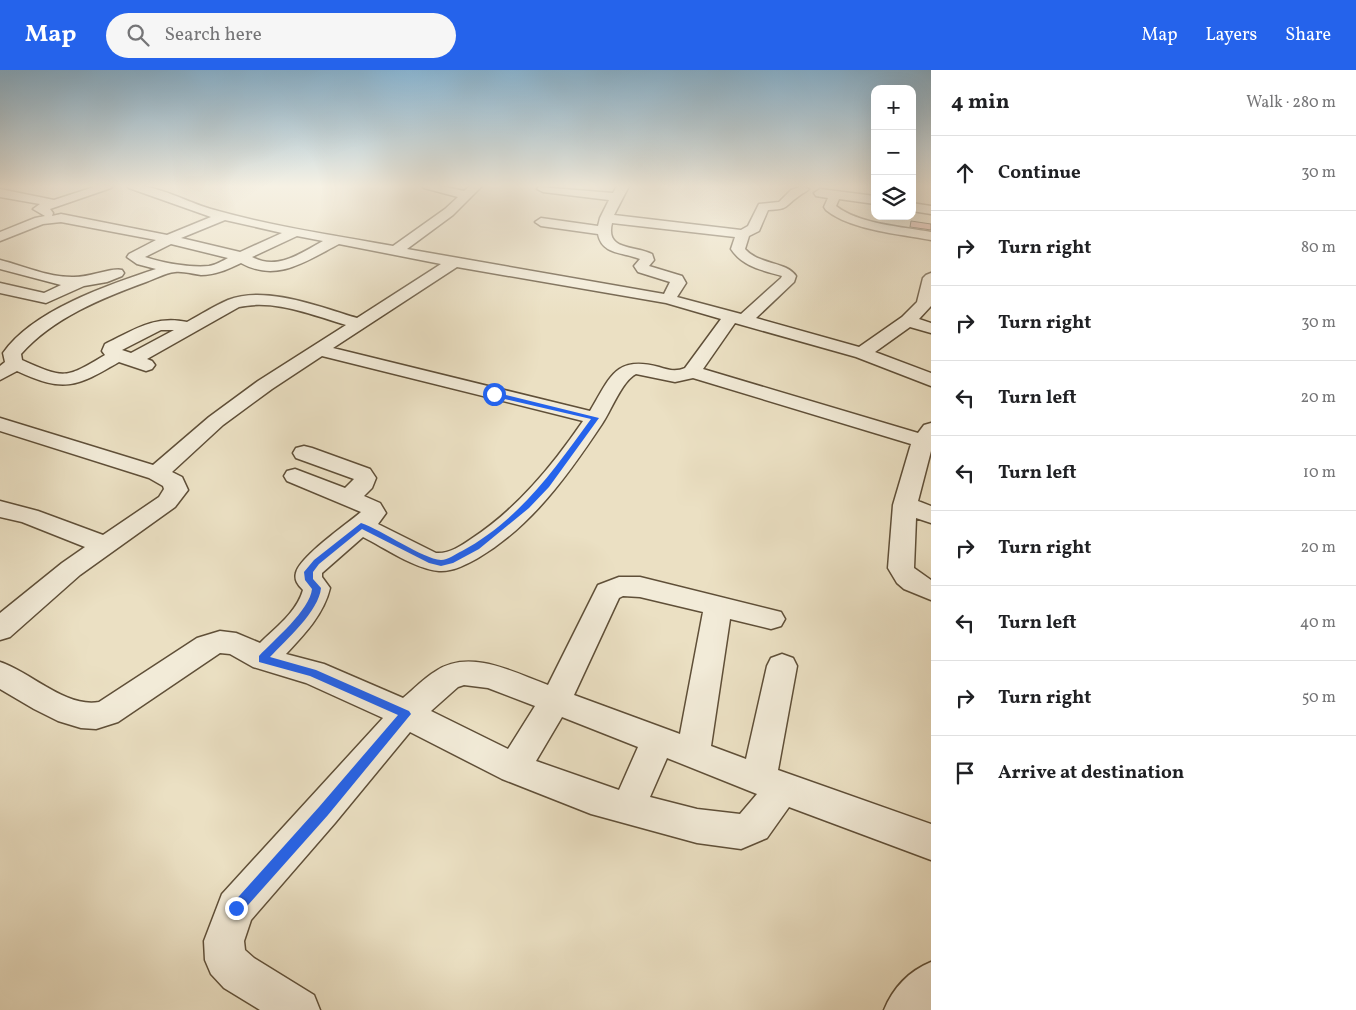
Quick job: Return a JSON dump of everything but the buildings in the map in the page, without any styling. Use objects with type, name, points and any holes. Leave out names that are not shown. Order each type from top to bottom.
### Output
[{"type":"street","points":[[0,236],[16,230]]},
{"type":"street","points":[[122,230],[169,239],[241,258],[257,266],[275,268],[289,264],[337,240]]},
{"type":"street","points":[[172,268],[142,261],[134,256],[190,230]]},
{"type":"street","points":[[285,230],[454,262],[668,299],[862,353],[928,375]]},
{"type":"street","points":[[397,250],[425,230]]},
{"type":"street","points":[[606,230],[606,241],[610,246],[646,257],[647,260],[641,266],[643,269],[677,279],[678,282],[668,299]]},
{"type":"street","points":[[686,230],[743,234],[751,230]]},
{"type":"street","points":[[902,230],[931,236]]},
{"type":"street","points":[[295,232],[216,269],[207,271],[185,267],[172,268],[113,289],[35,330],[18,344],[12,353],[7,369],[57,380],[74,378],[132,360],[234,303],[250,299],[279,302],[360,324]]},
{"type":"street","points":[[361,526],[432,561],[441,563],[450,561],[476,547],[526,506],[546,486],[628,370],[643,370],[679,377],[692,372],[738,318],[774,295],[789,278],[787,273],[747,259],[740,254],[738,248],[743,234]]},
{"type":"street","points":[[0,286],[46,298],[79,283],[107,277],[142,261]]},
{"type":"street","points":[[157,473],[216,421],[265,386],[454,262]]},
{"type":"street","points":[[0,264],[31,273],[79,283]]},
{"type":"street","points":[[0,286],[31,273]]},
{"type":"street","points":[[862,353],[908,321],[925,303],[929,298],[931,278]]},
{"type":"street","points":[[908,321],[931,328]]},
{"type":"street","points":[[132,360],[111,351],[111,348],[158,325],[172,324],[189,328]]},
{"type":"street","points":[[319,350],[418,376],[595,418]]},
{"type":"street","points":[[692,372],[927,435],[905,505],[901,568],[905,577],[914,584],[931,590]]},
{"type":"street","points":[[0,424],[157,473],[174,482],[176,490],[167,502],[71,569],[0,629]]},
{"type":"street","points":[[263,659],[306,612],[316,594],[317,588],[309,580],[309,572],[316,562],[371,518],[374,513],[372,508],[348,498],[300,465]]},
{"type":"street","points":[[905,505],[931,515]]},
{"type":"street","points":[[0,509],[29,516],[105,545]]},
{"type":"street","points":[[514,768],[555,701],[608,592],[614,587],[622,585],[640,587],[771,619]]},
{"type":"street","points":[[693,754],[718,606]]},
{"type":"street","points":[[0,674],[37,696],[73,712],[92,716],[107,713],[207,646],[220,642],[236,644],[263,659],[313,673],[406,714],[514,768],[603,802],[698,826],[741,832],[754,826],[770,783],[782,666]]},
{"type":"street","points":[[298,1010],[239,973],[225,960],[224,940],[236,908],[324,811],[406,714],[448,678],[464,673],[490,676],[770,783],[931,842]]},
{"type":"street","points":[[628,808],[658,740]]},
{"type":"street","points":[[905,1010],[931,983]]},
{"type":"route","points":[[236,908],[324,811],[406,714],[313,673],[263,659],[306,612],[316,594],[317,588],[309,580],[309,572],[316,562],[361,526],[432,561],[441,563],[450,561],[476,547],[506,525],[526,506],[546,486],[595,418],[494,394]]}]
